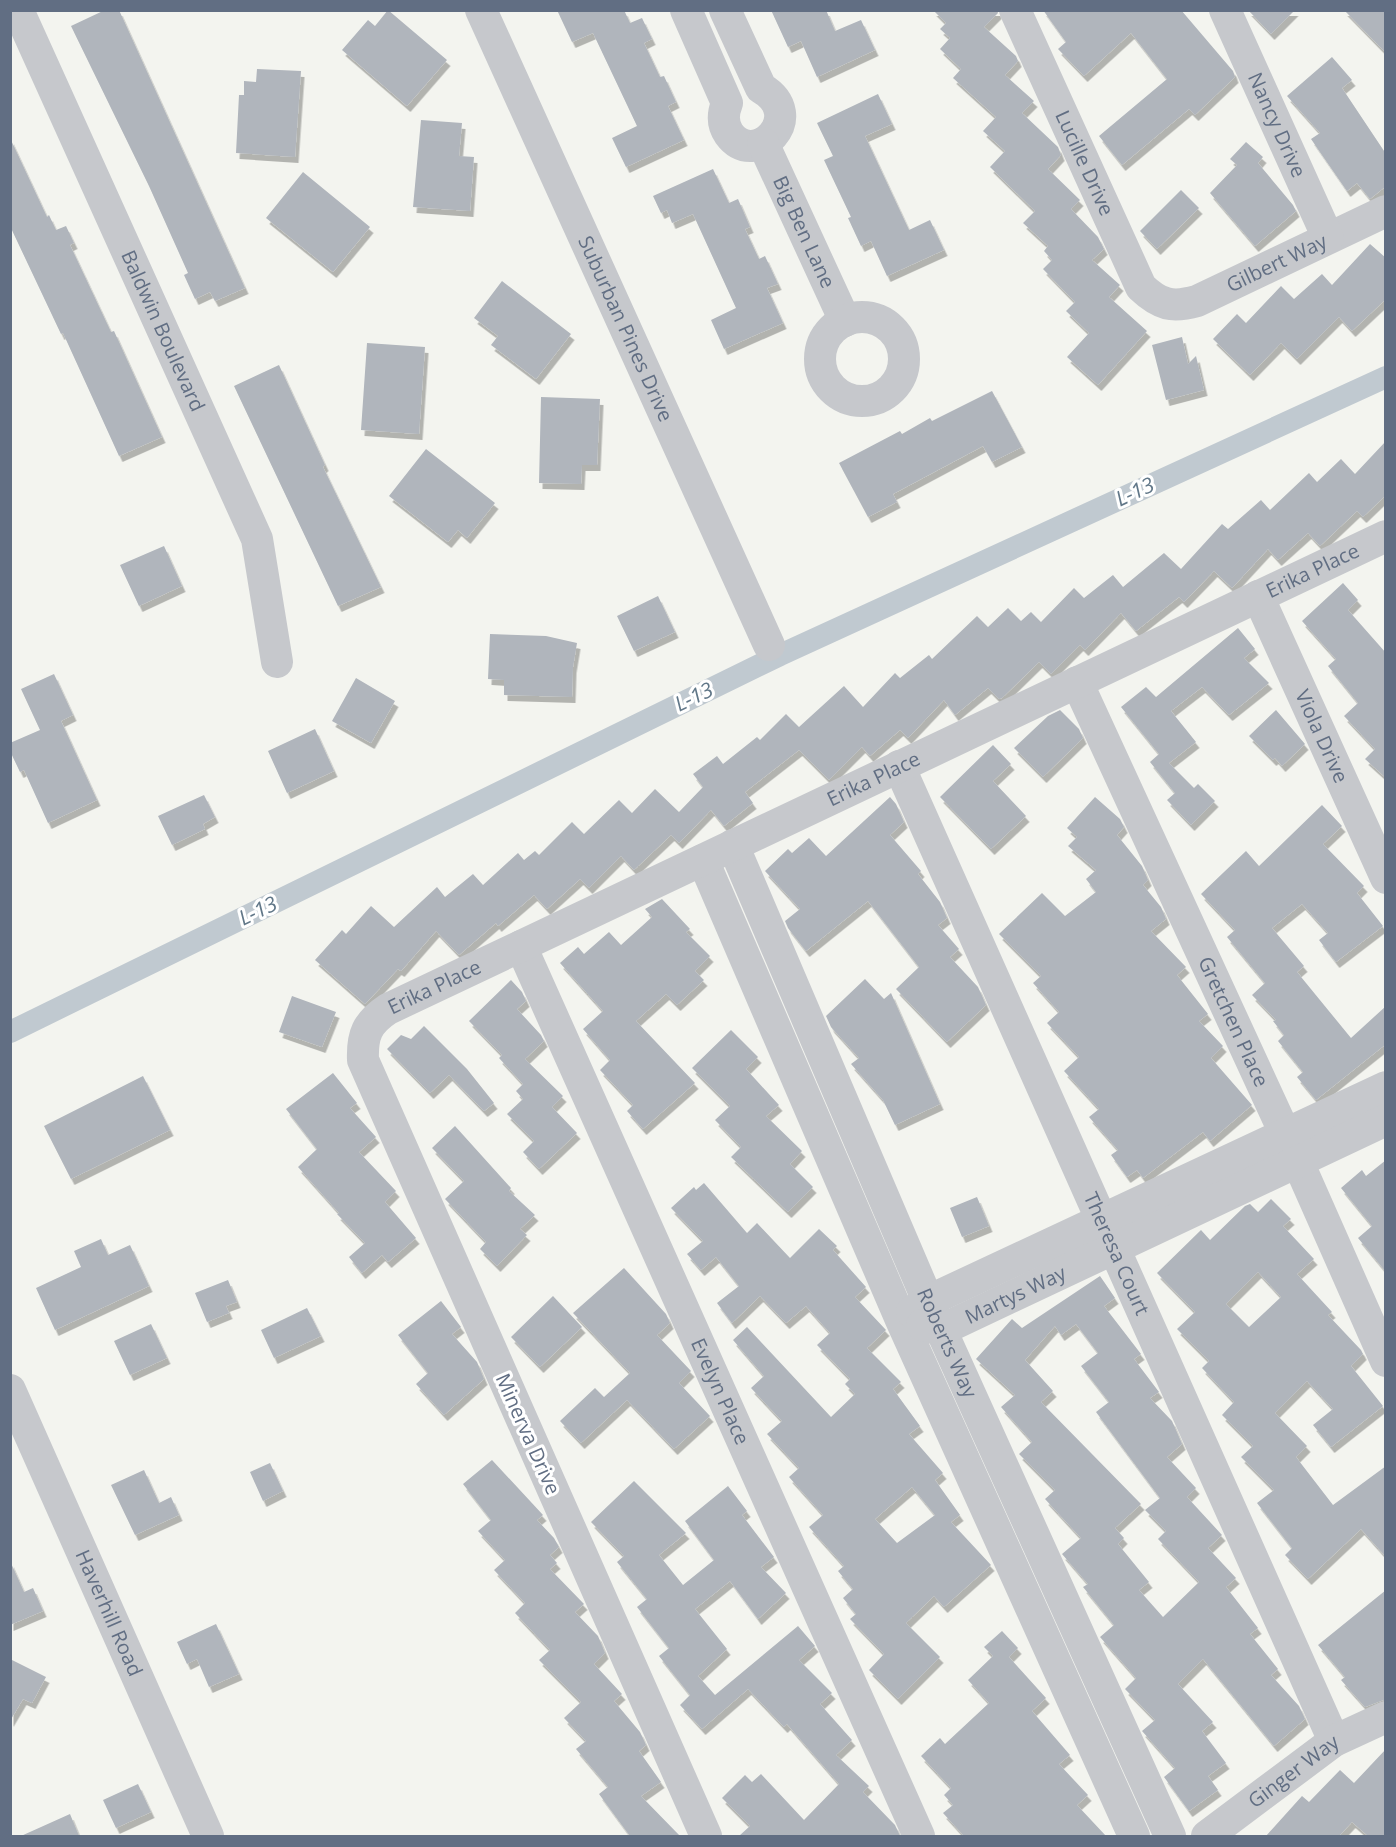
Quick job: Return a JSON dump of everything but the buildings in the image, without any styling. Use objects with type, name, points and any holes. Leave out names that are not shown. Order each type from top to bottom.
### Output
[{"type":"street","name":"Baldwin Boulevard","points":[[18,10],[257,539],[277,662]]},
{"type":"street","name":"Suburban Pines Drive","points":[[482,10],[769,645]]},
{"type":"street","points":[[686,10],[727,103],[724,110],[725,127],[737,142],[754,146],[771,138],[777,130],[780,110],[777,101],[761,88],[725,10]]},
{"type":"street","name":"Lucille Drive","points":[[1015,10],[1141,287],[1152,298],[1166,304]]},
{"type":"street","name":"Nancy Drive","points":[[1226,10],[1329,238]]},
{"type":"street","name":"Big Ben Lane","points":[[763,143],[845,321]]},
{"type":"street","name":"Gilbert Way","points":[[1166,304],[1181,306],[1197,301],[1386,211]]},
{"type":"street","name":"Erika Place","points":[[366,1030],[375,1018],[388,1009],[1386,536]]},
{"type":"street","name":"Viola Drive","points":[[1258,596],[1386,878]]},
{"type":"street","name":"Gretchen Place","points":[[1077,682],[1292,1148],[1386,1361]]},
{"type":"street","name":"Theresa Court","points":[[899,766],[1334,1741]]},
{"type":"street","name":"Roberts Way","points":[[733,845],[928,1301],[1170,1836]]},
{"type":"street","name":"Roberts Way","points":[[703,860],[901,1320],[1134,1836]]},
{"type":"street","name":"Evelyn Place","points":[[521,946],[919,1836]]},
{"type":"street","name":"Minerva Drive","points":[[366,1030],[362,1045],[363,1060],[706,1836]]},
{"type":"street","name":"Martys Way","points":[[1292,1148],[1386,1087]]},
{"type":"street","name":"Martys Way","points":[[901,1320],[928,1301],[1107,1233],[1292,1148],[1386,1120]]},
{"type":"street","name":"Martys Way","points":[[901,1320],[941,1330],[1107,1233]]},
{"type":"street","name":"Haverhill Road","points":[[10,1390],[201,1834]]},
{"type":"street","name":"Ginger Way","points":[[1207,1836],[1334,1741],[1386,1717]]},
{"type":"waterway","name":"L-13","points":[[10,1032],[780,655],[1386,377]]}]
